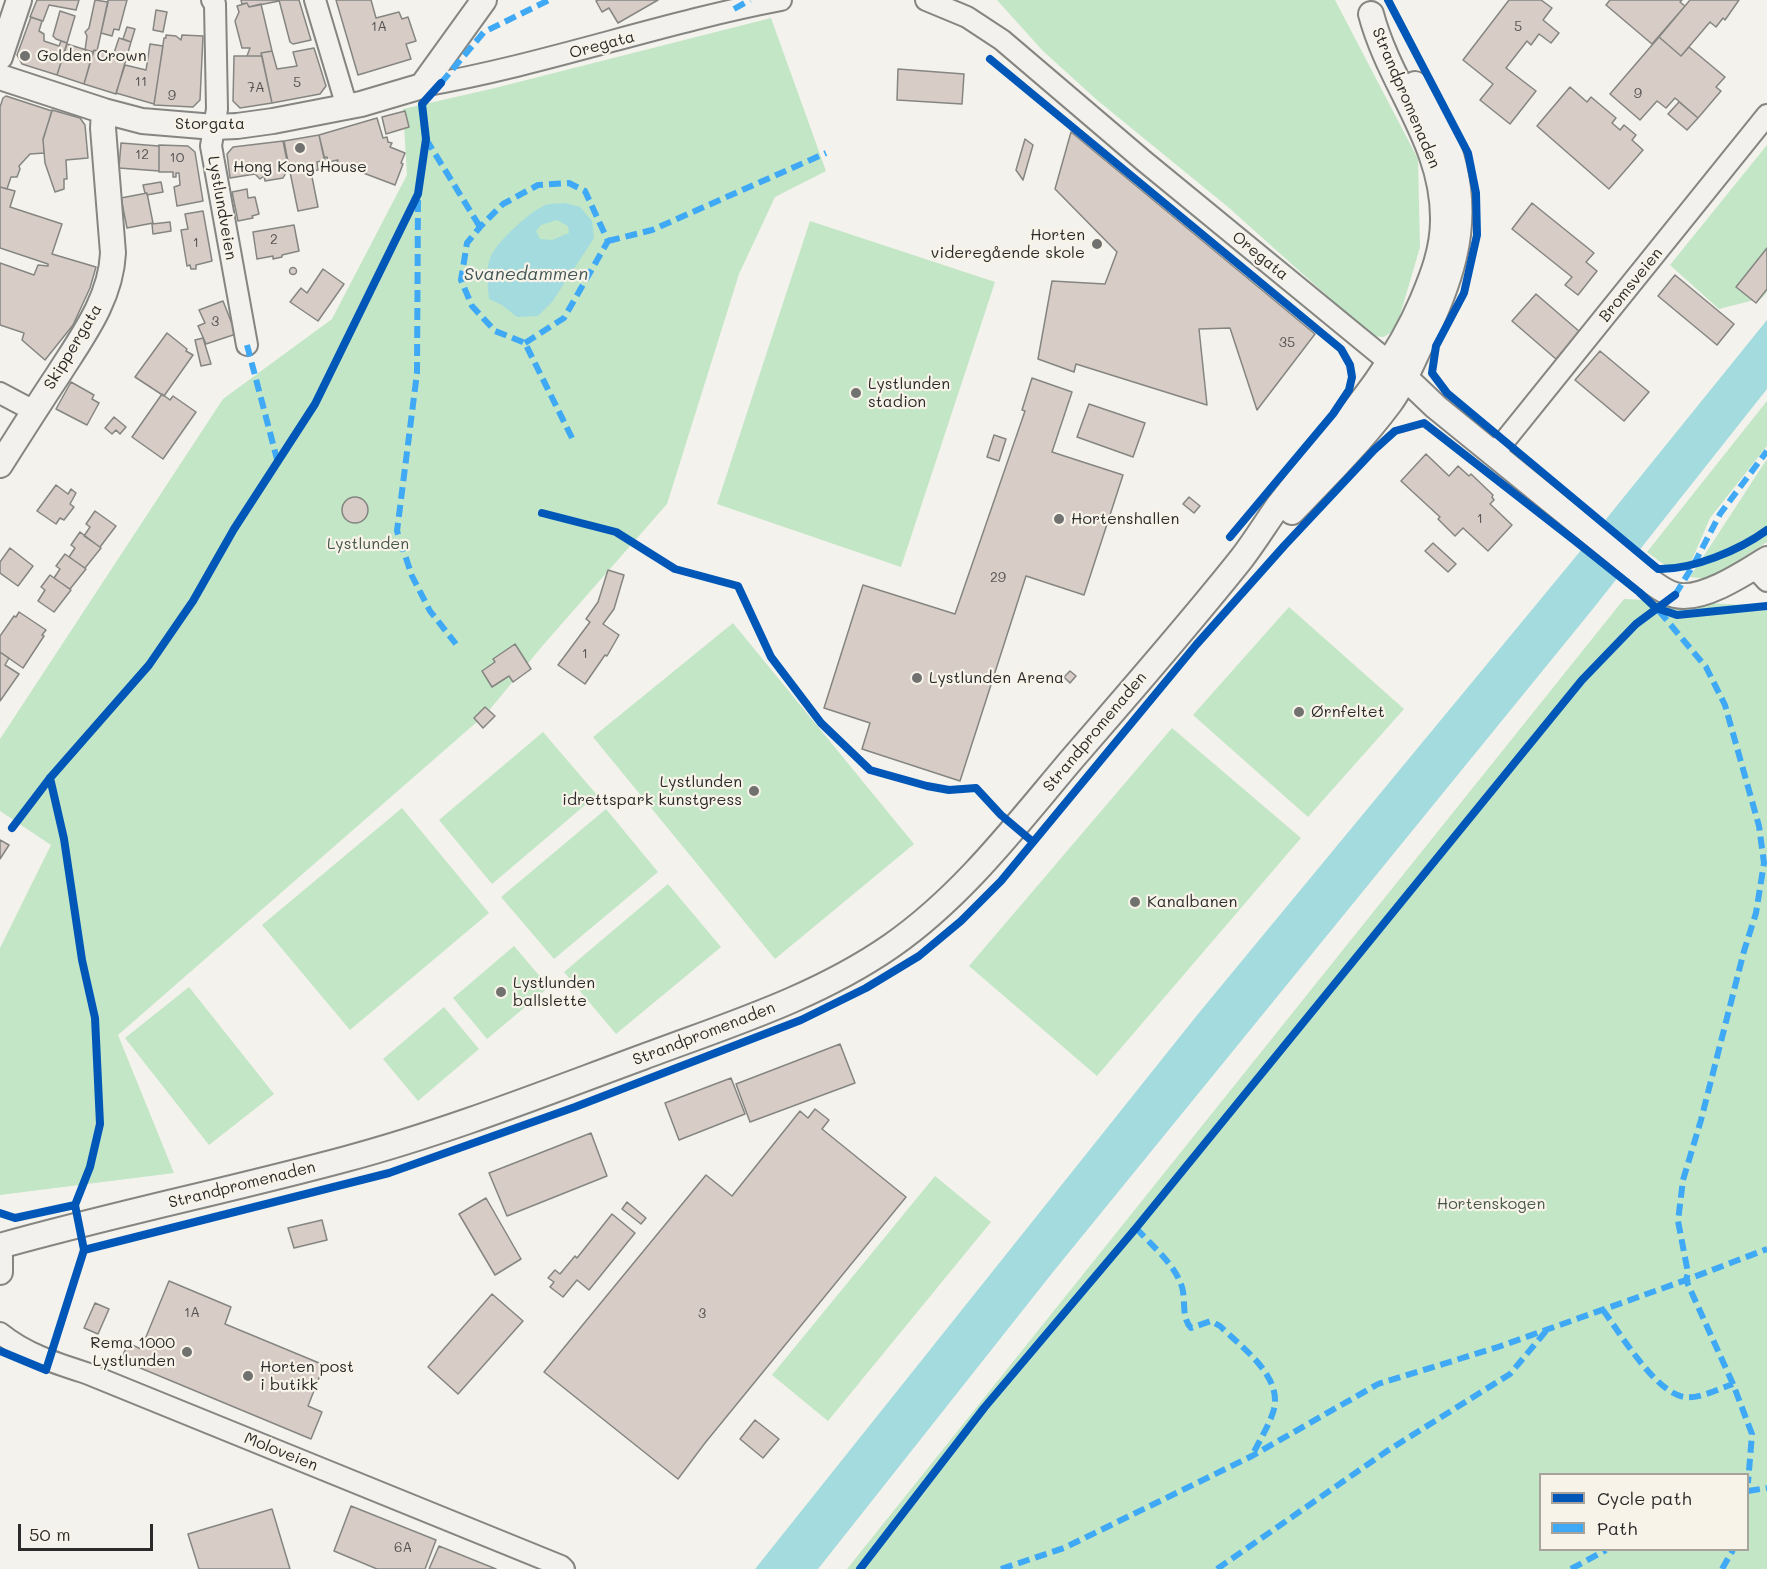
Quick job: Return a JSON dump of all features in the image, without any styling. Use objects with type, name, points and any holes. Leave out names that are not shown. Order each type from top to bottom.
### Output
[{"type":"main road","points":[[0,57],[19,0]]},
{"type":"main road","points":[[422,86],[484,0]]},
{"type":"main road","name":"Strandpromenaden","points":[[0,1246],[348,1159],[405,1142],[577,1082],[810,993],[891,946],[952,896],[1039,799],[1245,554],[1279,504],[1346,423],[1409,329],[1433,274],[1441,241],[1443,221],[1441,190],[1434,158],[1423,130],[1383,51],[1367,7]]},
{"type":"main road","name":"Strandpromenaden","points":[[1245,554],[1290,515],[1330,473],[1391,402],[1406,378],[1450,278],[1459,240],[1459,189],[1454,164],[1437,121],[1403,62],[1367,7]]},
{"type":"main road","name":"Storgata","points":[[0,76],[104,111],[142,121],[214,127],[273,122],[347,107],[422,86]]},
{"type":"main road","name":"Skippergata","points":[[0,465],[90,324],[106,292],[112,272],[113,253],[103,128],[104,111]]},
{"type":"main road","name":"Oregata","points":[[1389,362],[1436,407],[1650,581],[1675,595],[1692,596],[1709,591],[1763,569]]},
{"type":"main road","points":[[0,1257],[0,1272]]},
{"type":"street","name":"Lystlundveien","points":[[212,0],[215,4],[217,109],[211,147],[247,345]]},
{"type":"street","points":[[315,0],[347,107]]},
{"type":"street","name":"Oregata","points":[[422,86],[571,53],[734,9],[781,0]]},
{"type":"street","name":"Oregata","points":[[926,0],[967,17],[1002,40],[1144,161],[1389,362]]},
{"type":"street","name":"Bromsveien","points":[[1494,454],[1767,115]]},
{"type":"street","points":[[0,393],[34,411]]},
{"type":"street","name":"Moloveien","points":[[0,1333],[15,1346],[48,1361],[86,1373],[403,1500],[564,1569]]},
{"type":"green space","points":[[997,0],[1335,0],[1418,159],[1420,247],[1396,329],[1384,337],[1372,336],[1228,207],[1097,100],[1043,51]]},
{"type":"green space","name":"Lystlunden","points":[[771,18],[826,171],[775,197],[739,274],[667,504],[486,714],[118,1035],[174,1173],[0,1195],[0,948],[51,845],[0,811],[0,739],[223,399],[332,319],[407,175],[403,109]]},
{"type":"green space","points":[[1767,145],[1767,292],[1762,298],[1719,309],[1670,265]]},
{"type":"green space","name":"Lystlunden stadion","points":[[810,221],[995,282],[901,567],[717,504]]},
{"type":"green space","points":[[1767,401],[1767,446],[1710,518],[1691,562],[1666,566],[1647,552]]},
{"type":"green space","points":[[1767,459],[1767,542],[1709,579],[1690,577]]},
{"type":"green space","name":"Hortenskogen","points":[[1624,599],[1767,606],[1767,1569],[847,1569]]},
{"type":"green space","name":"Ørnfeltet","points":[[1289,607],[1404,709],[1308,817],[1193,715]]},
{"type":"green space","name":"Lystlunden idrettspark kunstgress","points":[[733,623],[914,844],[775,959],[593,737]]},
{"type":"green space","name":"Kanalbanen","points":[[1172,728],[1301,838],[1097,1076],[969,966]]},
{"type":"green space","points":[[543,732],[597,795],[492,884],[439,820]]},
{"type":"green space","points":[[402,808],[489,913],[350,1030],[262,925]]},
{"type":"green space","points":[[606,809],[658,872],[554,959],[501,897]]},
{"type":"green space","points":[[668,884],[721,947],[616,1034],[564,972]]},
{"type":"green space","name":"Lystlunden ballslette","points":[[514,946],[549,987],[487,1039],[453,998]]},
{"type":"green space","points":[[189,987],[274,1094],[209,1145],[125,1038]]},
{"type":"green space","points":[[444,1007],[479,1049],[418,1101],[383,1059]]},
{"type":"green space","points":[[935,1176],[991,1222],[828,1421],[772,1375]]},
{"type":"water","name":"Svanedammen","points":[[565,203],[580,207],[592,221],[594,238],[552,302],[538,316],[517,317],[502,305],[489,299],[487,272],[491,256],[507,235],[532,213],[546,205]],"holes":[[[557,220],[568,226],[569,233],[552,240],[540,239],[536,231],[541,225]]]},
{"type":"water","points":[[1767,320],[1767,389],[1592,610],[1053,1272],[818,1569],[755,1569],[1198,1014],[1573,560]]},
{"type":"building","points":[[37,0],[79,0],[76,10],[49,5],[43,21],[30,17]]},
{"type":"building","points":[[95,0],[108,2],[97,51],[93,52],[85,50],[87,36],[85,32],[89,28]]},
{"type":"building","points":[[108,0],[127,0],[119,30],[114,29],[112,36],[101,33]]},
{"type":"building","points":[[241,0],[279,1],[249,7],[247,3],[242,4]]},
{"type":"building","points":[[279,0],[299,0],[311,40],[293,44],[290,42]]},
{"type":"building","points":[[336,0],[371,0],[376,18],[399,12],[402,19],[408,17],[416,41],[406,44],[411,59],[358,75]]},
{"type":"building","points":[[658,0],[618,23],[609,8],[602,12],[596,1]]},
{"type":"building","points":[[1509,0],[1541,0],[1552,8],[1543,20],[1559,33],[1551,43],[1539,34],[1531,45],[1527,41],[1506,68],[1536,91],[1510,124],[1480,100],[1493,84],[1463,60]]},
{"type":"building","points":[[1610,0],[1682,0],[1680,2],[1685,6],[1652,44],[1606,5]]},
{"type":"building","points":[[1690,0],[1739,0],[1725,20],[1723,18],[1716,27],[1710,22],[1681,56],[1659,37]]},
{"type":"building","points":[[247,3],[249,7],[261,4],[272,51],[261,53],[262,56],[247,56],[250,48],[242,48],[235,21],[239,12],[237,6]]},
{"type":"building","points":[[156,10],[167,12],[163,32],[153,30]]},
{"type":"building","points":[[60,11],[75,16],[67,43],[53,36]]},
{"type":"building","points":[[31,17],[42,21],[39,31],[44,34],[44,41],[59,46],[61,41],[67,43],[57,75],[22,64],[17,55]]},
{"type":"building","points":[[127,27],[135,29],[131,42],[123,39]]},
{"type":"building","points":[[166,35],[176,36],[181,40],[182,35],[203,36],[200,100],[193,107],[154,105]]},
{"type":"building","points":[[1659,37],[1681,56],[1689,47],[1725,77],[1716,87],[1721,91],[1698,118],[1675,98],[1666,108],[1657,101],[1640,120],[1610,94]]},
{"type":"building","points":[[119,38],[131,42],[116,94],[84,84],[94,50],[113,56]]},
{"type":"building","points":[[67,44],[93,52],[84,84],[57,75]]},
{"type":"building","points":[[150,44],[163,46],[154,104],[116,93],[125,65],[146,70]]},
{"type":"building","points":[[314,48],[326,86],[320,94],[272,103],[261,53],[272,51],[277,69],[297,66],[293,52]]},
{"type":"building","points":[[234,56],[262,56],[272,103],[240,108],[233,101]]},
{"type":"building","points":[[898,69],[964,74],[962,104],[897,100]]},
{"type":"building","points":[[1570,87],[1587,102],[1591,97],[1616,118],[1612,123],[1620,130],[1624,125],[1636,135],[1632,140],[1643,150],[1609,189],[1537,126]]},
{"type":"building","points":[[6,96],[52,111],[43,139],[44,153],[30,154],[19,166],[17,177],[11,177],[7,189],[0,187],[0,107]]},
{"type":"building","points":[[1679,102],[1698,118],[1687,130],[1668,114]]},
{"type":"building","points":[[52,110],[80,118],[85,125],[88,158],[66,160],[67,179],[64,179],[64,189],[55,192],[45,163],[43,140]]},
{"type":"building","points":[[405,111],[409,127],[386,134],[382,117]]},
{"type":"building","points":[[377,118],[383,138],[387,137],[388,142],[392,143],[390,147],[405,153],[395,185],[337,163],[338,160],[328,162],[327,157],[324,158],[319,135]]},
{"type":"building","points":[[1071,132],[1315,334],[1257,410],[1230,328],[1199,329],[1207,405],[1076,364],[1074,372],[1038,359],[1052,281],[1105,284],[1117,252],[1055,189]]},
{"type":"building","points":[[319,135],[325,160],[317,162],[318,170],[307,172],[306,164],[289,167],[284,141]]},
{"type":"building","points":[[1025,139],[1033,145],[1023,180],[1016,170]]},
{"type":"building","points":[[283,141],[289,171],[283,178],[265,181],[264,176],[260,179],[255,174],[230,178],[227,154],[233,147]]},
{"type":"building","points":[[121,143],[159,146],[159,171],[119,168]]},
{"type":"building","points":[[159,145],[188,146],[195,152],[203,201],[177,206],[174,187],[180,185],[179,173],[173,177],[173,172],[159,172]]},
{"type":"building","points":[[306,164],[307,172],[311,172],[318,207],[298,211],[289,167]]},
{"type":"building","points":[[161,182],[163,192],[147,195],[145,193],[143,185]]},
{"type":"building","points":[[0,187],[15,191],[10,207],[62,224],[52,254],[96,267],[90,288],[73,325],[45,360],[22,340],[24,333],[0,325],[0,263],[34,275],[38,265],[48,266],[48,264],[0,248]]},
{"type":"building","points":[[247,189],[248,198],[255,197],[259,214],[252,216],[253,218],[238,221],[232,192]]},
{"type":"building","points":[[147,193],[153,223],[127,228],[121,198]]},
{"type":"building","points":[[1532,203],[1594,253],[1586,262],[1597,271],[1578,295],[1565,285],[1572,277],[1512,229]]},
{"type":"building","points":[[203,211],[212,261],[196,265],[196,269],[191,269],[190,265],[187,266],[181,230],[188,229],[185,214]]},
{"type":"building","points":[[170,222],[171,231],[153,234],[152,224]]},
{"type":"building","points":[[294,225],[299,251],[273,259],[273,256],[257,259],[253,232]]},
{"type":"building","points":[[1767,248],[1767,289],[1756,303],[1736,287]]},
{"type":"building","points":[[293,267],[297,271],[293,275],[289,271]]},
{"type":"building","points":[[323,269],[344,284],[318,321],[290,302],[301,288],[307,293]]},
{"type":"building","points":[[1675,275],[1734,324],[1717,345],[1658,296]]},
{"type":"building","points":[[1536,294],[1580,332],[1556,359],[1512,321]]},
{"type":"building","points":[[223,301],[236,334],[206,344],[198,326],[205,323],[199,310]]},
{"type":"building","points":[[167,333],[193,355],[164,396],[135,377]]},
{"type":"building","points":[[203,338],[211,364],[201,366],[195,340]]},
{"type":"building","points":[[1600,351],[1649,392],[1624,421],[1575,380]]},
{"type":"building","points":[[1032,378],[1072,392],[1052,452],[1123,475],[1084,595],[1026,576],[960,781],[862,749],[870,723],[824,708],[863,585],[955,614],[1025,411],[1022,410]]},
{"type":"building","points":[[71,382],[94,395],[92,399],[99,403],[87,425],[56,409]]},
{"type":"building","points":[[162,394],[170,400],[173,396],[196,412],[163,459],[132,437]]},
{"type":"building","points":[[1089,404],[1145,423],[1133,457],[1077,437]]},
{"type":"building","points":[[114,417],[126,427],[120,434],[116,430],[112,434],[105,428]]},
{"type":"building","points":[[994,435],[1006,439],[999,461],[987,457]]},
{"type":"building","points":[[1426,454],[1449,476],[1458,466],[1469,476],[1471,474],[1493,495],[1494,500],[1490,504],[1512,525],[1488,551],[1463,528],[1455,536],[1438,519],[1440,517],[1401,481]]},
{"type":"building","points":[[56,485],[68,494],[71,489],[76,493],[70,504],[74,507],[64,520],[60,518],[56,524],[37,511]]},
{"type":"building","points":[[355,497],[364,501],[368,510],[364,519],[355,523],[346,519],[342,510],[346,501]]},
{"type":"building","points":[[1189,497],[1200,506],[1194,513],[1183,504]]},
{"type":"building","points":[[95,511],[116,526],[100,547],[84,536],[90,527],[86,524]]},
{"type":"building","points":[[80,532],[101,548],[85,568],[69,557],[75,548],[71,545]]},
{"type":"building","points":[[1433,543],[1456,564],[1448,572],[1425,551]]},
{"type":"building","points":[[10,548],[33,566],[18,586],[0,573],[0,562]]},
{"type":"building","points":[[65,554],[86,569],[70,589],[54,578],[60,569],[56,566]]},
{"type":"building","points":[[608,570],[624,575],[614,609],[603,624],[619,635],[607,656],[605,655],[585,684],[558,665],[590,622],[586,619],[598,602]]},
{"type":"building","points":[[50,575],[71,590],[54,612],[38,601],[45,590],[41,587]]},
{"type":"building","points":[[19,612],[46,630],[23,668],[0,652],[0,636]]},
{"type":"building","points":[[515,644],[531,669],[513,682],[509,676],[492,687],[482,671],[495,662],[493,659]]},
{"type":"building","points":[[0,652],[9,658],[5,665],[19,674],[0,701]]},
{"type":"building","points":[[1070,671],[1076,676],[1070,683],[1064,677]]},
{"type":"building","points":[[485,707],[495,716],[483,728],[474,718]]},
{"type":"building","points":[[0,840],[9,845],[0,859]]},
{"type":"building","points":[[840,1044],[855,1083],[750,1122],[736,1084]]},
{"type":"building","points":[[731,1078],[745,1114],[679,1140],[665,1103]]},
{"type":"building","points":[[815,1109],[829,1120],[822,1129],[906,1197],[678,1479],[544,1372],[706,1175],[732,1196],[800,1111],[808,1118]]},
{"type":"building","points":[[591,1133],[607,1176],[507,1216],[489,1173]]},
{"type":"building","points":[[486,1198],[521,1259],[495,1275],[459,1214]]},
{"type":"building","points":[[627,1202],[646,1218],[641,1224],[622,1209]]},
{"type":"building","points":[[612,1214],[635,1233],[589,1290],[577,1280],[563,1297],[550,1287],[554,1282],[548,1278],[555,1270],[560,1274],[575,1256],[577,1258]]},
{"type":"building","points":[[322,1220],[327,1240],[294,1248],[288,1228]]},
{"type":"building","points":[[169,1281],[231,1307],[225,1324],[324,1365],[308,1406],[322,1412],[311,1439],[121,1360],[128,1343],[141,1349]]},
{"type":"building","points":[[492,1294],[523,1321],[458,1394],[428,1367]]},
{"type":"building","points":[[95,1303],[109,1309],[98,1334],[84,1328]]},
{"type":"building","points":[[755,1420],[779,1439],[763,1458],[740,1439]]},
{"type":"building","points":[[351,1506],[436,1540],[425,1569],[377,1569],[334,1551]]},
{"type":"building","points":[[272,1509],[290,1569],[199,1569],[188,1534]]},
{"type":"building","points":[[439,1546],[496,1569],[429,1569]]},
{"type":"marked path","points":[[441,83],[484,32],[549,0]]},
{"type":"marked path","points":[[734,9],[750,0]]},
{"type":"marked path","points":[[426,139],[480,227]]},
{"type":"marked path","points":[[608,241],[652,230],[826,153]]},
{"type":"marked path","points":[[525,343],[564,318],[608,241],[585,191],[569,183],[538,185],[503,204],[467,243],[461,280],[472,306],[495,331],[525,343],[574,442]]},
{"type":"marked path","points":[[418,200],[417,373],[397,531],[412,576],[430,611],[456,644]]},
{"type":"marked path","points":[[247,345],[278,463]]},
{"type":"marked path","points":[[1675,595],[1720,514],[1767,451]]},
{"type":"marked path","points":[[1659,611],[1706,667],[1725,705],[1759,826],[1764,863],[1756,913],[1683,1180],[1678,1221],[1688,1273],[1686,1280],[1733,1384],[1752,1434],[1749,1473]]},
{"type":"marked path","points":[[1136,1228],[1169,1263],[1179,1279],[1186,1319],[1191,1328],[1211,1321],[1220,1326],[1266,1373],[1275,1397],[1274,1409],[1252,1456]]},
{"type":"marked path","points":[[1001,1569],[1064,1548],[1252,1456],[1378,1384],[1498,1347],[1767,1249]]},
{"type":"marked path","points":[[1603,1310],[1639,1360],[1662,1385],[1673,1393],[1684,1397],[1696,1397],[1733,1384]]},
{"type":"marked path","points":[[1217,1569],[1387,1451],[1510,1374],[1546,1331]]},
{"type":"marked path","points":[[1749,1491],[1767,1488]]},
{"type":"marked path","points":[[1571,1569],[1604,1551]]},
{"type":"marked path","points":[[1722,1569],[1732,1551]]},
{"type":"cycle path","points":[[1388,0],[1468,153],[1476,193],[1477,235],[1464,293],[1436,346],[1432,373],[1447,393],[1658,569],[1686,566],[1715,557],[1743,545],[1767,530]]},
{"type":"cycle path","points":[[990,59],[1341,349],[1350,365],[1352,377],[1349,390],[1333,414],[1230,537]]},
{"type":"cycle path","points":[[12,828],[50,778],[149,665],[193,601],[234,529],[315,404],[418,194],[426,139],[422,104],[441,83]]},
{"type":"cycle path","points":[[0,1351],[46,1370],[84,1250],[389,1173],[575,1107],[801,1020],[866,988],[919,956],[961,921],[1001,881],[1196,645],[1284,546],[1374,450],[1395,431],[1424,423],[1574,540],[1656,608],[1677,615],[1767,606]]},
{"type":"cycle path","points":[[542,513],[616,532],[675,569],[738,586],[771,657],[821,723],[870,770],[949,790],[976,788],[1001,815],[1033,842]]},
{"type":"cycle path","points":[[860,1569],[984,1408],[1136,1228],[1582,680],[1636,624],[1675,595]]},
{"type":"cycle path","points":[[50,778],[64,839],[82,960],[95,1018],[100,1124],[90,1167],[75,1205],[84,1250]]},
{"type":"cycle path","points":[[0,1213],[15,1218],[75,1205]]},
{"type":"place","name":"Golden Crown","points":[[25,56]]},
{"type":"place","name":"Hong Kong House","points":[[300,148]]},
{"type":"place","name":"Horten videregående skole","points":[[1097,244]]},
{"type":"place","name":"Lystlunden stadion","points":[[856,393]]},
{"type":"place","name":"Hortenshallen","points":[[1059,519]]},
{"type":"place","name":"Lystlunden Arena","points":[[917,678]]},
{"type":"place","name":"Ørnfeltet","points":[[1299,712]]},
{"type":"place","name":"Lystlunden idrettspark kunstgress","points":[[754,791]]},
{"type":"place","name":"Kanalbanen","points":[[1135,902]]},
{"type":"place","name":"Lystlunden ballslette","points":[[501,992]]},
{"type":"place","name":"Rema 1000 Lystlunden","points":[[187,1352]]},
{"type":"place","name":"Horten post i butikk","points":[[248,1376]]}]
